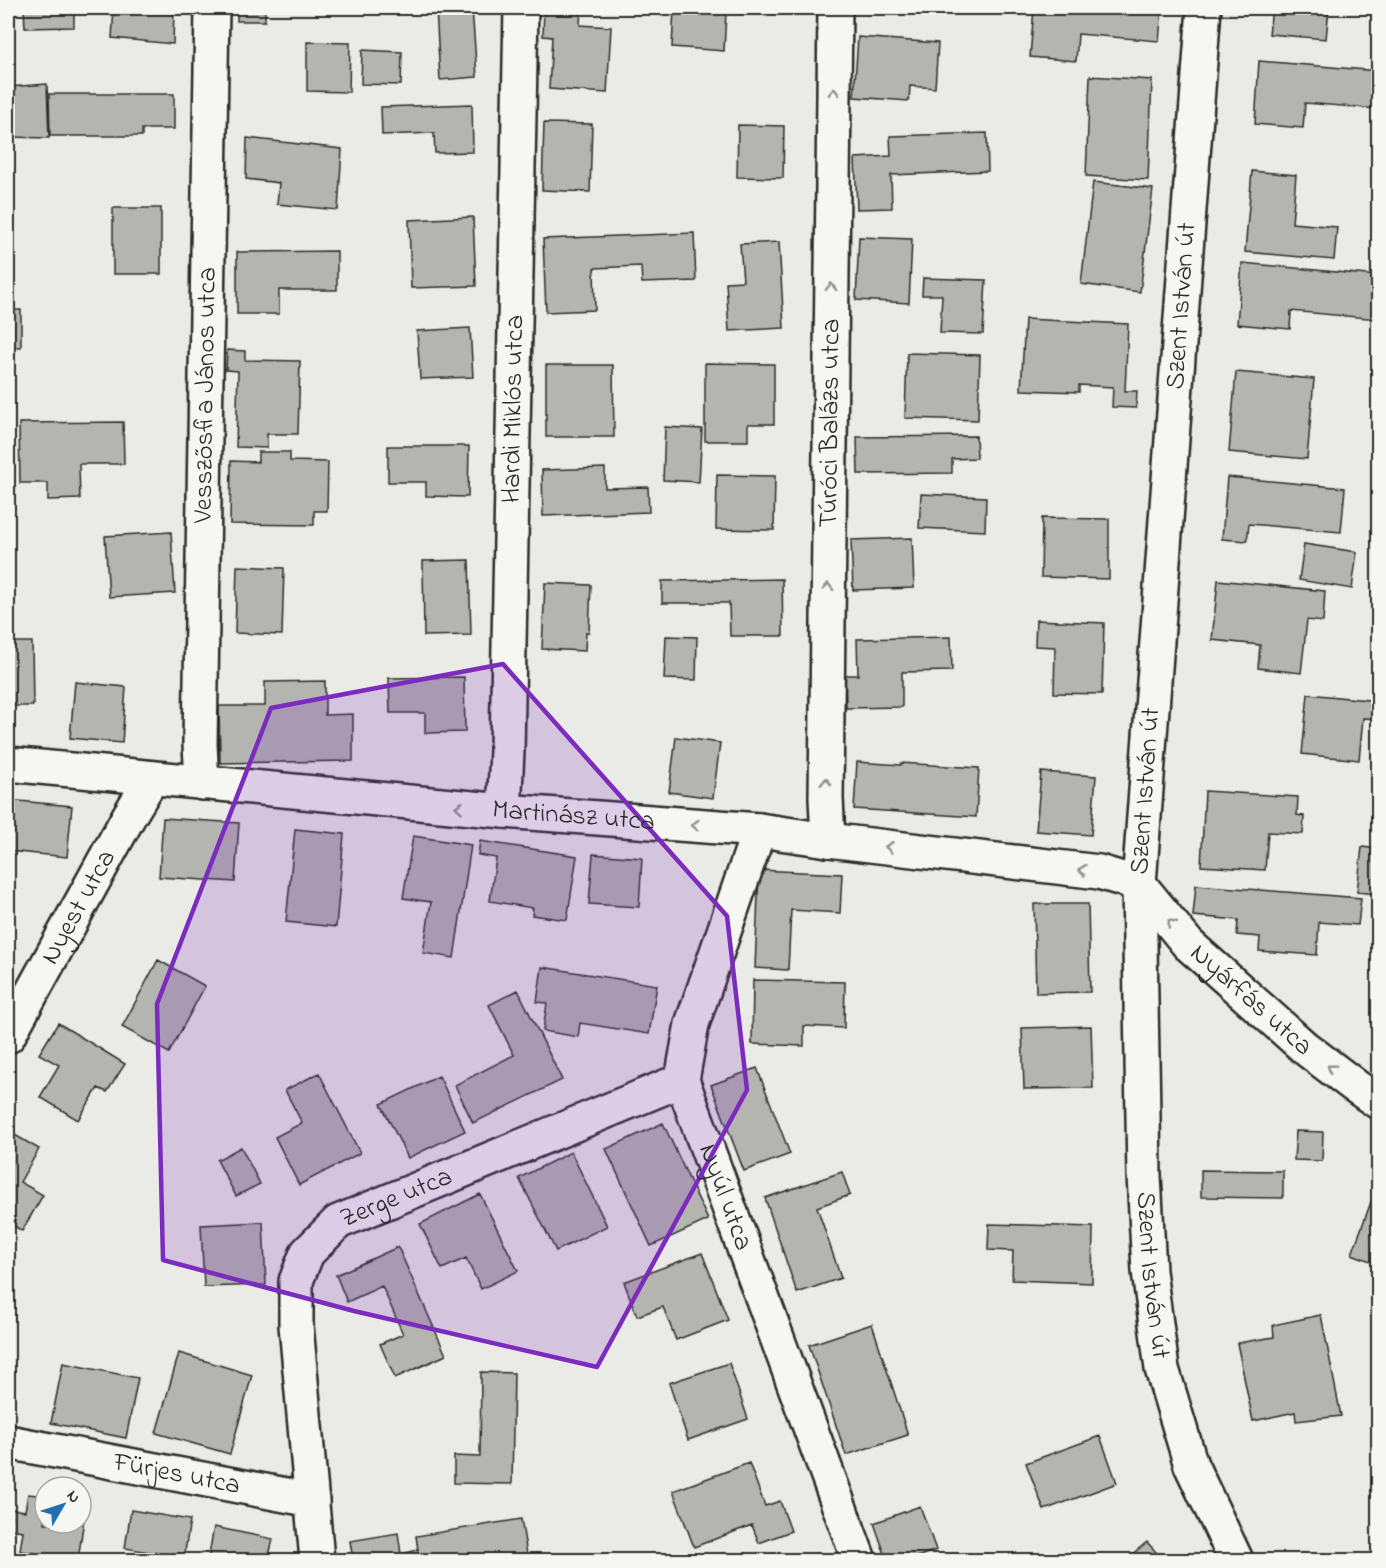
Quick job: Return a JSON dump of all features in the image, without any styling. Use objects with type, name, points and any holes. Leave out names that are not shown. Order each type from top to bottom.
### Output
[{"type":"street","name":"Vesszősfia János utca","points":[[202,783],[200,720],[212,8]]},
{"type":"street","name":"Hardi Miklós utca","points":[[504,811],[507,751],[520,8]]},
{"type":"street","name":"Túróci Balázs utca","points":[[828,840],[826,786],[835,8]]},
{"type":"street","name":"Szent István út","points":[[1204,8],[1139,884],[1144,1175],[1149,1271],[1162,1369],[1191,1465],[1236,1560]]},
{"type":"street","name":"Martinász utca","points":[[8,764],[504,811],[759,830],[1099,872],[1139,884]]},
{"type":"street","name":"Nyest utca","points":[[8,1036],[152,778]]},
{"type":"street","points":[[682,1080],[692,1024],[759,830]]},
{"type":"street","name":"Nyárfás utca","points":[[1139,884],[1188,944],[1305,1048],[1378,1102]]},
{"type":"street","name":"Zerge utca","points":[[317,1560],[296,1325],[296,1281],[307,1253],[338,1222],[682,1080]]},
{"type":"street","name":"Nyúl utca","points":[[682,1080],[859,1560]]},
{"type":"street","name":"Fürjes utca","points":[[8,1442],[312,1500]]},
{"type":"highlighted area","points":[[503,664],[727,916],[747,1090],[597,1367],[354,1311],[163,1260],[157,1004],[271,708]]},
{"type":"building","points":[[24,8],[74,8],[74,27],[25,28]]},
{"type":"building","points":[[114,8],[174,8],[173,44],[112,38]]},
{"type":"building","points":[[237,8],[265,8],[265,21],[237,21]]},
{"type":"building","points":[[436,8],[472,8],[477,77],[440,80]]},
{"type":"building","points":[[544,8],[581,8],[580,25],[611,27],[607,93],[549,89],[552,37],[543,36]]},
{"type":"building","points":[[674,8],[726,12],[724,51],[672,47]]},
{"type":"building","points":[[1034,8],[1162,8],[1159,41],[1078,34],[1076,61],[1030,57]]},
{"type":"building","points":[[1272,8],[1329,8],[1326,39],[1269,34]]},
{"type":"building","points":[[858,37],[938,43],[935,88],[910,86],[909,101],[854,97]]},
{"type":"building","points":[[307,42],[350,43],[349,92],[307,91]]},
{"type":"building","points":[[362,50],[402,52],[401,85],[361,84]]},
{"type":"building","points":[[1259,61],[1378,71],[1378,109],[1305,103],[1303,128],[1255,124]]},
{"type":"building","points":[[1090,76],[1152,80],[1148,180],[1086,176]]},
{"type":"building","points":[[47,84],[49,138],[8,137],[8,87]]},
{"type":"building","points":[[49,94],[174,94],[174,129],[142,129],[142,136],[50,136]]},
{"type":"building","points":[[472,104],[473,152],[435,153],[434,133],[382,135],[381,107]]},
{"type":"building","points":[[544,123],[592,124],[590,192],[542,190]]},
{"type":"building","points":[[738,125],[784,126],[783,178],[737,177]]},
{"type":"building","points":[[987,133],[988,171],[891,175],[892,208],[857,209],[855,158],[891,156],[890,136]]},
{"type":"building","points":[[247,138],[342,149],[338,210],[277,204],[279,183],[246,179]]},
{"type":"building","points":[[1252,171],[1296,175],[1292,223],[1337,227],[1334,260],[1245,252]]},
{"type":"building","points":[[1093,182],[1153,189],[1140,292],[1081,284]]},
{"type":"building","points":[[113,208],[161,208],[161,274],[113,274]]},
{"type":"building","points":[[473,217],[476,286],[411,288],[409,220]]},
{"type":"building","points":[[694,233],[696,281],[642,283],[641,266],[594,268],[595,310],[546,312],[543,239]]},
{"type":"building","points":[[859,237],[912,239],[909,303],[856,300]]},
{"type":"building","points":[[779,242],[784,328],[729,331],[726,282],[743,281],[740,244]]},
{"type":"building","points":[[337,251],[337,290],[279,290],[279,314],[237,314],[237,252]]},
{"type":"building","points":[[1242,263],[1378,276],[1378,319],[1291,311],[1290,329],[1237,324]]},
{"type":"building","points":[[923,278],[986,280],[983,334],[940,333],[942,295],[922,295]]},
{"type":"building","points":[[8,310],[21,310],[21,347],[8,347]]},
{"type":"building","points":[[1025,319],[1128,324],[1125,391],[1137,391],[1136,408],[1112,407],[1113,387],[1079,385],[1079,392],[1021,390]]},
{"type":"building","points":[[470,328],[473,377],[420,379],[417,331]]},
{"type":"building","points":[[227,350],[245,351],[245,360],[300,361],[298,434],[267,434],[267,448],[236,447],[238,371],[226,370]]},
{"type":"building","points":[[907,353],[980,355],[978,420],[905,418]]},
{"type":"building","points":[[705,363],[774,364],[774,424],[748,424],[748,441],[705,441]]},
{"type":"building","points":[[546,365],[613,365],[614,437],[546,437]]},
{"type":"building","points":[[1236,372],[1314,379],[1307,459],[1229,452]]},
{"type":"building","points":[[1376,374],[1378,374],[1378,406],[1375,406]]},
{"type":"building","points":[[123,422],[124,464],[79,464],[80,499],[48,500],[48,483],[20,483],[19,423]]},
{"type":"building","points":[[665,427],[702,429],[699,482],[663,480]]},
{"type":"building","points":[[976,436],[977,458],[952,459],[952,473],[858,474],[857,437]]},
{"type":"building","points":[[388,446],[469,446],[468,497],[426,496],[426,482],[388,482]]},
{"type":"building","points":[[258,452],[290,452],[290,461],[328,462],[327,511],[314,511],[314,525],[230,524],[231,461],[258,462]]},
{"type":"building","points":[[605,468],[605,488],[648,487],[649,512],[543,516],[542,470]]},
{"type":"building","points":[[717,475],[775,476],[774,530],[716,529]]},
{"type":"building","points":[[1227,477],[1345,488],[1341,532],[1249,524],[1247,541],[1222,539]]},
{"type":"building","points":[[921,494],[986,497],[985,531],[919,528]]},
{"type":"building","points":[[1042,518],[1109,519],[1109,579],[1041,577]]},
{"type":"building","points":[[171,532],[175,593],[109,597],[105,536]]},
{"type":"building","points":[[912,538],[914,588],[853,590],[851,540]]},
{"type":"building","points":[[1304,544],[1357,552],[1352,589],[1299,580]]},
{"type":"building","points":[[469,560],[471,635],[424,636],[423,561]]},
{"type":"building","points":[[237,566],[284,568],[282,635],[235,633]]},
{"type":"building","points":[[782,579],[783,636],[730,636],[729,603],[662,603],[662,581]]},
{"type":"building","points":[[1218,580],[1325,591],[1323,622],[1307,620],[1301,673],[1258,668],[1260,645],[1212,640]]},
{"type":"building","points":[[545,583],[591,585],[589,632],[586,632],[585,651],[542,649]]},
{"type":"building","points":[[1036,620],[1104,623],[1102,694],[1054,693],[1055,647],[1035,646]]},
{"type":"building","points":[[666,636],[697,637],[696,680],[664,679]]},
{"type":"building","points":[[951,637],[952,671],[902,672],[902,707],[846,708],[845,675],[858,675],[857,639]]},
{"type":"building","points":[[8,642],[32,642],[33,706],[8,706]]},
{"type":"building","points":[[464,677],[465,732],[425,733],[425,713],[390,713],[389,678]]},
{"type":"building","points":[[325,681],[325,715],[353,714],[353,761],[220,763],[219,706],[265,706],[265,682]]},
{"type":"building","points":[[75,682],[126,687],[122,743],[70,738]]},
{"type":"building","points":[[1308,694],[1378,701],[1378,719],[1363,718],[1359,760],[1302,754]]},
{"type":"building","points":[[676,737],[720,743],[713,798],[669,792]]},
{"type":"building","points":[[857,762],[979,768],[976,817],[854,809]]},
{"type":"building","points":[[1041,772],[1096,776],[1091,835],[1036,831]]},
{"type":"building","points":[[1205,791],[1298,797],[1297,815],[1304,816],[1303,834],[1268,832],[1265,870],[1201,866]]},
{"type":"building","points":[[8,800],[72,806],[67,857],[8,851]]},
{"type":"building","points":[[163,818],[239,823],[235,882],[159,877]]},
{"type":"building","points":[[295,829],[344,834],[336,927],[286,922]]},
{"type":"building","points":[[413,836],[471,845],[454,958],[423,953],[431,902],[403,898]]},
{"type":"building","points":[[480,841],[577,856],[567,920],[532,915],[533,908],[490,901],[496,858],[478,855]]},
{"type":"building","points":[[1362,847],[1378,849],[1378,894],[1357,892]]},
{"type":"building","points":[[593,854],[642,858],[639,907],[589,904]]},
{"type":"building","points":[[759,870],[842,874],[840,913],[791,910],[788,970],[755,968]]},
{"type":"building","points":[[1196,885],[1361,898],[1358,925],[1319,922],[1317,955],[1259,951],[1260,937],[1237,935],[1238,920],[1193,916]]},
{"type":"building","points":[[1034,904],[1088,904],[1090,992],[1036,993]]},
{"type":"building","points":[[158,960],[205,986],[169,1053],[122,1027]]},
{"type":"building","points":[[542,967],[657,985],[649,1034],[580,1023],[578,1037],[543,1031],[547,1003],[537,1002]]},
{"type":"building","points":[[753,980],[845,982],[844,1028],[804,1026],[804,1046],[752,1044]]},
{"type":"building","points":[[518,990],[562,1080],[473,1123],[455,1085],[514,1055],[489,1005]]},
{"type":"building","points":[[58,1023],[125,1064],[107,1092],[98,1088],[78,1120],[40,1097],[59,1065],[39,1054]]},
{"type":"building","points":[[1091,1026],[1093,1088],[1024,1089],[1022,1028]]},
{"type":"building","points":[[757,1068],[790,1154],[744,1171],[711,1085]]},
{"type":"building","points":[[319,1073],[360,1153],[299,1185],[275,1137],[302,1123],[285,1090]]},
{"type":"building","points":[[439,1076],[465,1131],[408,1158],[381,1104]]},
{"type":"building","points":[[663,1123],[708,1220],[651,1246],[606,1149]]},
{"type":"building","points":[[8,1131],[39,1149],[20,1182],[43,1195],[22,1231],[8,1222]]},
{"type":"building","points":[[1296,1131],[1323,1132],[1322,1161],[1294,1160]]},
{"type":"building","points":[[241,1147],[260,1184],[236,1196],[217,1160]]},
{"type":"building","points":[[571,1152],[607,1226],[556,1251],[519,1178]]},
{"type":"building","points":[[1201,1170],[1283,1171],[1283,1198],[1201,1197]]},
{"type":"building","points":[[842,1172],[850,1195],[817,1207],[841,1278],[797,1293],[765,1198]]},
{"type":"building","points":[[1375,1191],[1378,1193],[1378,1264],[1352,1254]]},
{"type":"building","points":[[480,1194],[518,1271],[481,1289],[466,1258],[442,1269],[420,1224]]},
{"type":"building","points":[[263,1222],[266,1285],[204,1287],[201,1225]]},
{"type":"building","points":[[989,1224],[1093,1227],[1092,1283],[1012,1280],[1013,1251],[988,1250]]},
{"type":"building","points":[[398,1247],[446,1355],[395,1378],[380,1344],[403,1334],[382,1286],[347,1302],[336,1275]]},
{"type":"building","points":[[702,1253],[728,1320],[676,1340],[663,1307],[637,1316],[624,1282]]},
{"type":"building","points":[[1321,1315],[1341,1416],[1296,1421],[1295,1412],[1253,1421],[1237,1343],[1274,1337],[1273,1325]]},
{"type":"building","points":[[872,1324],[908,1435],[846,1455],[809,1345]]},
{"type":"building","points":[[179,1353],[252,1375],[230,1454],[156,1433]]},
{"type":"building","points":[[63,1363],[138,1378],[126,1438],[51,1423]]},
{"type":"building","points":[[729,1363],[748,1419],[688,1440],[669,1383]]},
{"type":"building","points":[[481,1372],[514,1373],[512,1484],[454,1483],[454,1456],[480,1457]]},
{"type":"building","points":[[1100,1436],[1117,1483],[1044,1510],[1026,1463]]},
{"type":"building","points":[[749,1463],[765,1506],[780,1501],[791,1531],[759,1543],[752,1525],[694,1547],[673,1491]]},
{"type":"building","points":[[28,1494],[33,1495],[33,1535],[82,1535],[78,1560],[33,1560],[35,1553],[20,1551],[23,1531],[9,1529],[12,1509],[25,1511]]},
{"type":"building","points":[[920,1506],[936,1550],[909,1560],[887,1560],[874,1523]]},
{"type":"building","points":[[131,1510],[190,1520],[184,1558],[125,1548]]},
{"type":"building","points":[[521,1519],[528,1560],[353,1560],[350,1541],[398,1533],[401,1554],[418,1550],[416,1536]]},
{"type":"building","points":[[214,1527],[273,1539],[268,1560],[208,1560]]},
{"type":"building","points":[[1147,1542],[1163,1560],[1125,1560]]}]
